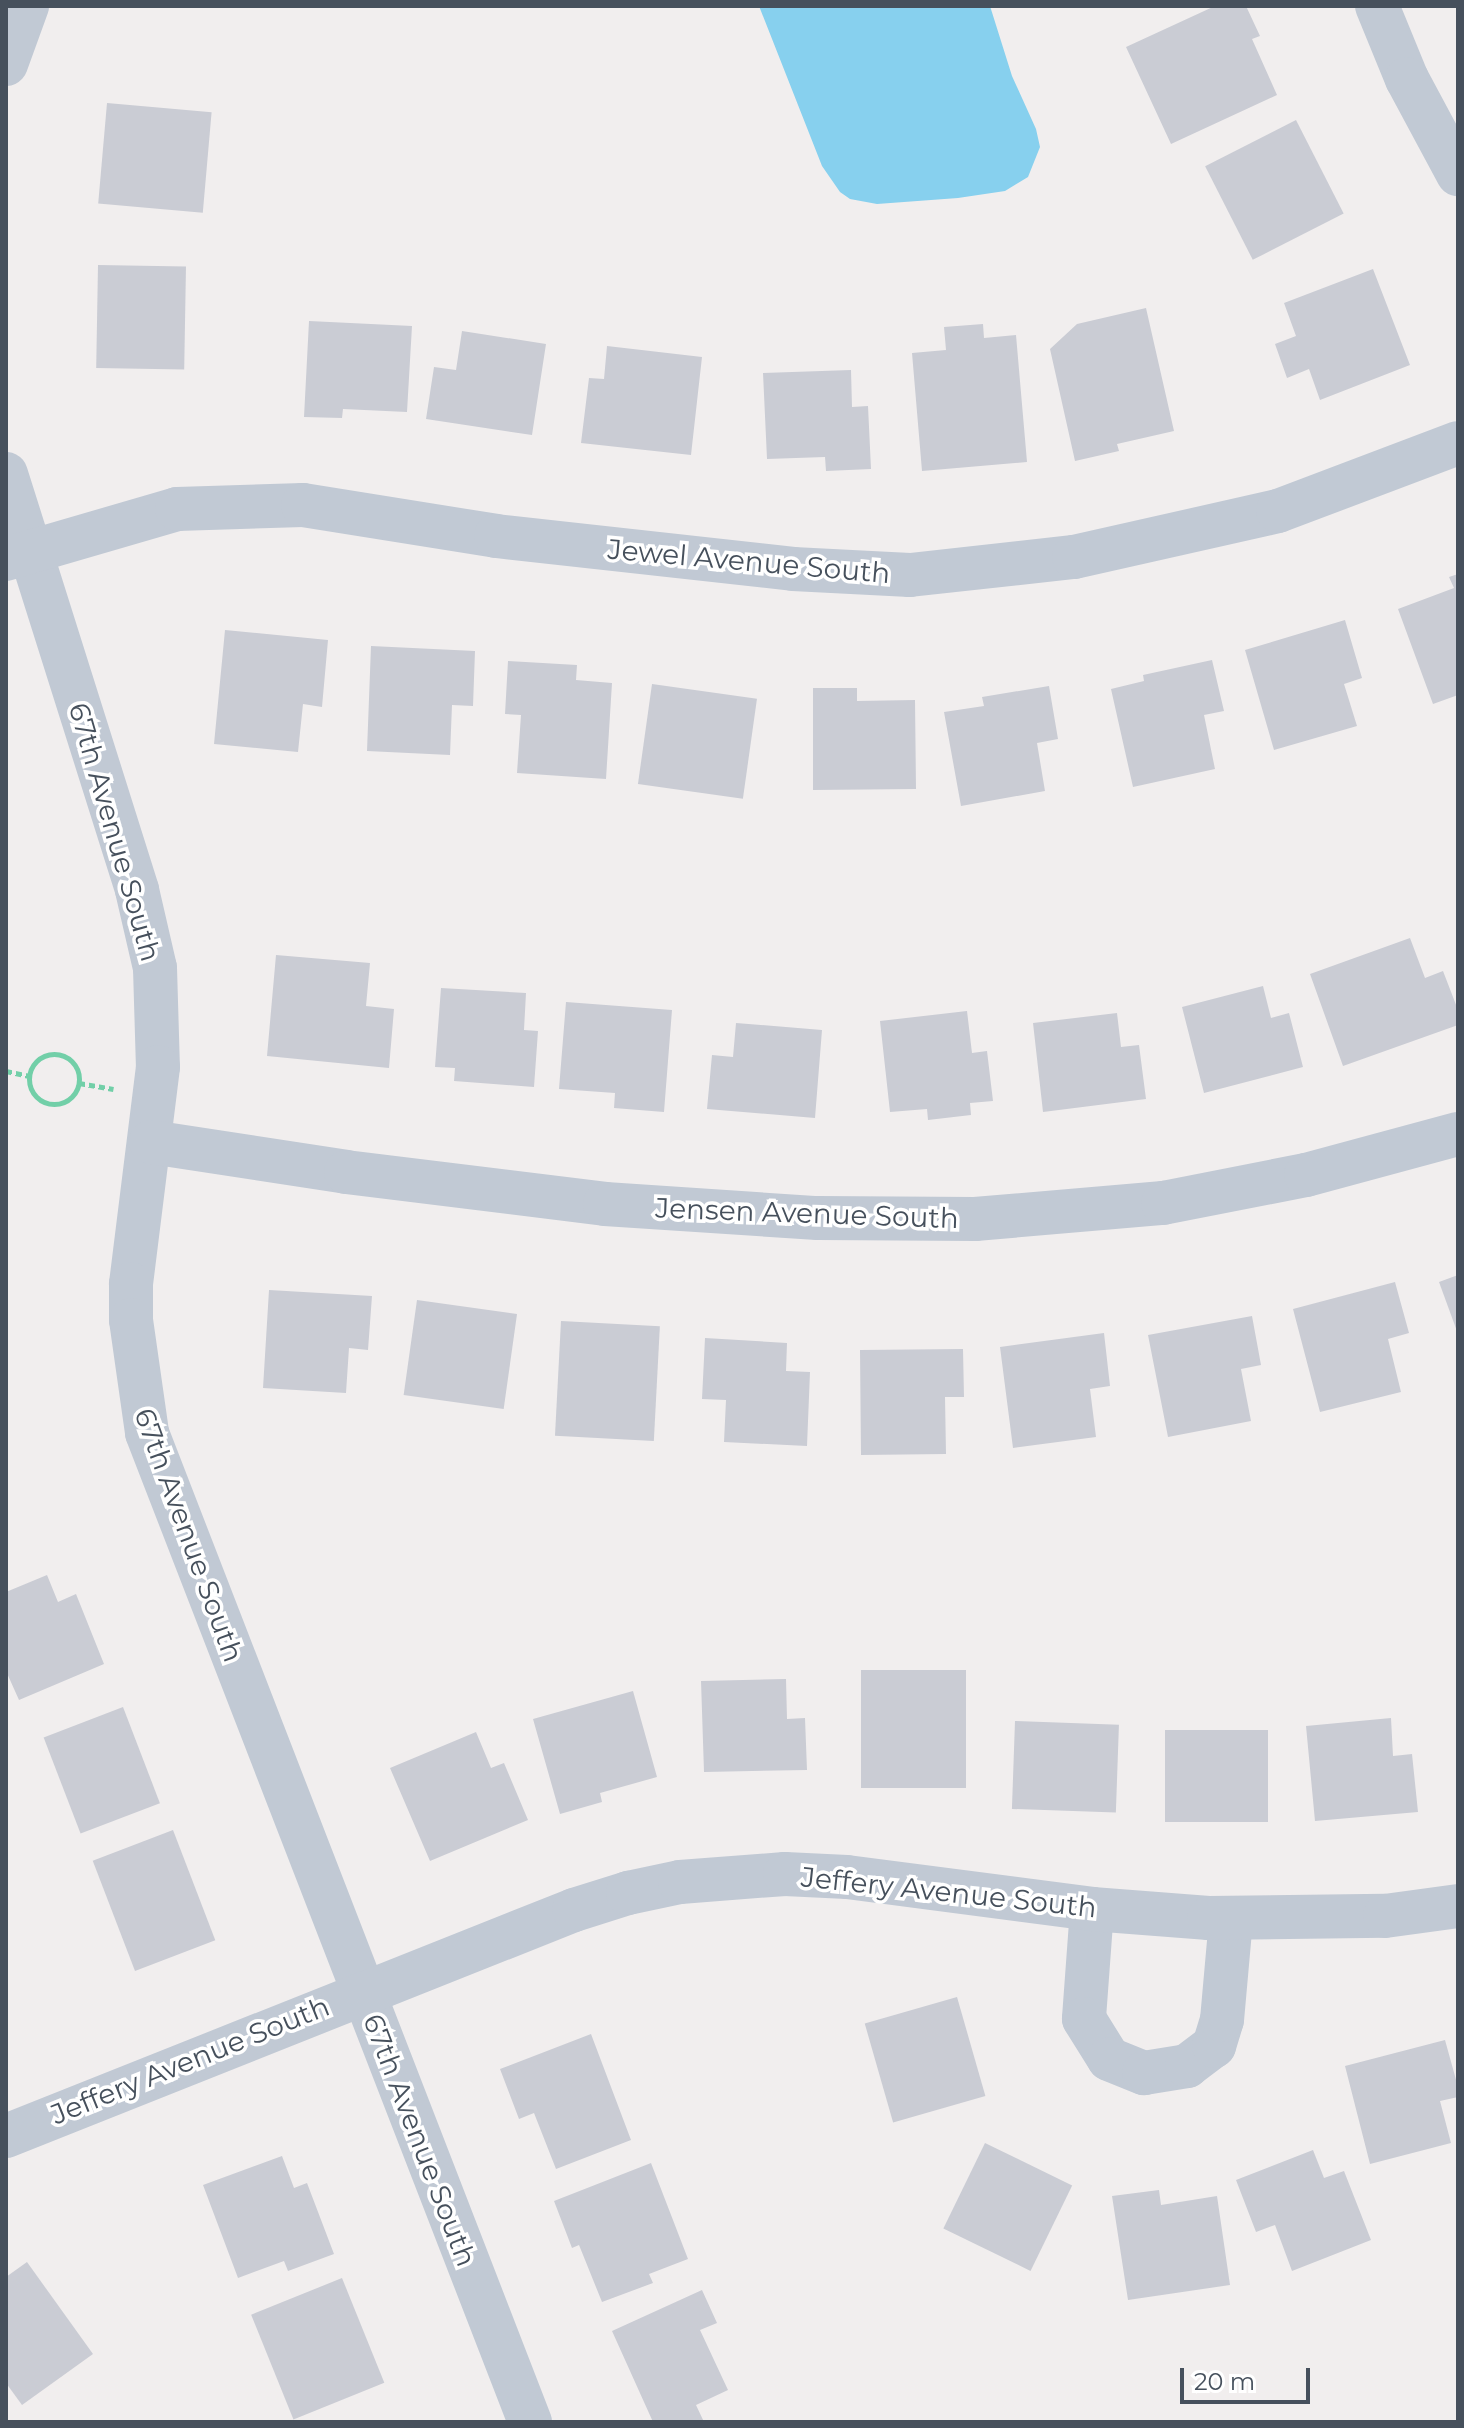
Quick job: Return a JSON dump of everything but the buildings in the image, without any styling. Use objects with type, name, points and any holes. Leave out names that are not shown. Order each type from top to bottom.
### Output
[{"type":"street","points":[[6,64],[27,6]]},
{"type":"street","points":[[1377,6],[1407,79],[1458,174]]},
{"type":"street","name":"Jewel Avenue South","points":[[18,555],[177,509],[303,505],[496,536],[793,569],[910,575],[1074,557],[1278,511],[1458,443]]},
{"type":"street","name":"67th Avenue South","points":[[6,474],[18,555],[137,890],[155,968],[159,1051],[151,1142],[131,1284],[131,1320],[147,1433],[530,2422]]},
{"type":"street","name":"Jensen Avenue South","points":[[151,1142],[346,1172],[605,1204],[818,1218],[975,1219],[1163,1203],[1306,1175],[1458,1134]]},
{"type":"street","name":"Jeffery Avenue South","points":[[6,2136],[362,1992],[628,1893],[732,1876],[847,1877],[1092,1909],[1231,1919],[1385,1916],[1458,1906]]},
{"type":"street","points":[[1092,1909],[1084,2019],[1109,2059],[1144,2073],[1187,2066],[1214,2046],[1222,2020],[1231,1919]]},
{"type":"path","points":[[59,1054],[72,1061],[79,1083],[76,1092],[63,1102],[46,1102],[33,1092],[29,1076],[43,1057],[59,1054]]},
{"type":"path","points":[[6,1071],[29,1076]]},
{"type":"path","points":[[79,1083],[105,1088]]},
{"type":"water","points":[[759,6],[990,6],[1012,76],[1036,129],[1040,147],[1028,177],[1005,191],[958,198],[877,204],[850,199],[840,192],[822,166]]}]
